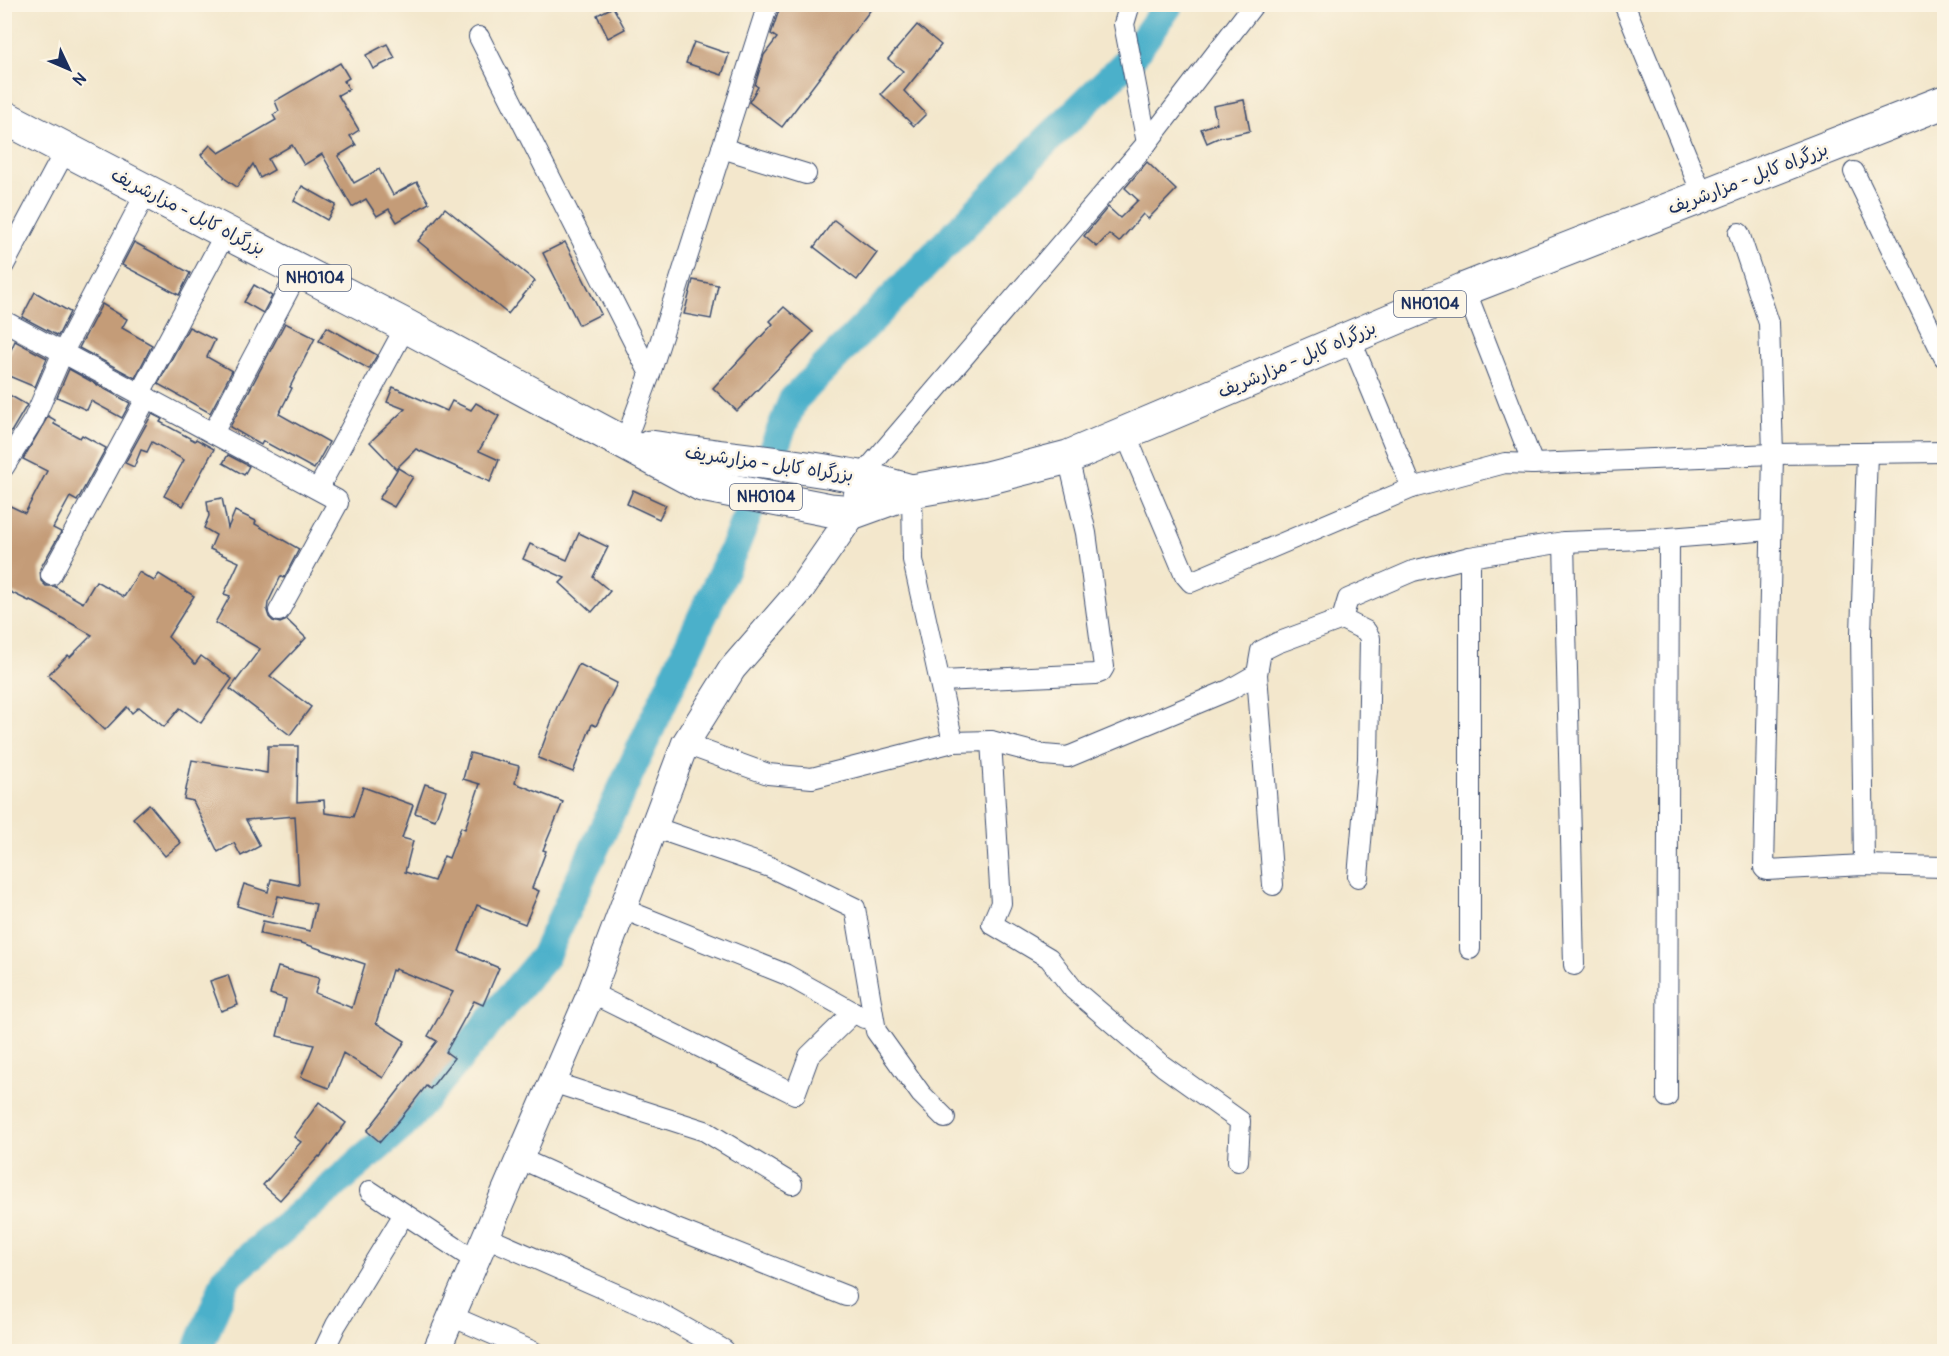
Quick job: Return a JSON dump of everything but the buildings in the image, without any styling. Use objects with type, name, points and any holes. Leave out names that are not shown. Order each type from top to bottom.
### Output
[{"type":"highway","name":"بزرگراه کابل - مزارشریف","points":[[4,117],[625,442],[705,471],[842,511],[912,492],[987,478],[1068,457],[1465,289],[1944,102]]},
{"type":"highway","name":"بزرگراه کابل - مزارشریف","points":[[705,471],[820,470],[861,477],[912,492]]},
{"type":"street","points":[[625,442],[650,374],[768,4]]},
{"type":"street","points":[[1130,4],[1124,24],[1147,143]]},
{"type":"street","points":[[436,1352],[591,993],[685,744],[732,669],[798,593],[861,477],[1147,143],[1254,4]]},
{"type":"street","points":[[1624,4],[1703,196]]},
{"type":"street","points":[[479,37],[650,374]]},
{"type":"street","points":[[722,148],[806,174]]},
{"type":"street","points":[[4,265],[66,149]]},
{"type":"street","points":[[1854,172],[1944,357]]},
{"type":"street","points":[[4,467],[34,419],[63,352],[147,191]]},
{"type":"street","points":[[51,575],[226,232]]},
{"type":"street","points":[[1738,233],[1769,323],[1773,454],[1763,865],[1766,870],[1864,865],[1944,867]]},
{"type":"street","points":[[213,433],[300,270]]},
{"type":"street","points":[[1465,289],[1533,464]]},
{"type":"street","points":[[4,321],[337,500],[338,503],[279,611]]},
{"type":"street","points":[[318,489],[406,326]]},
{"type":"street","points":[[1350,338],[1412,488]]},
{"type":"street","points":[[1125,433],[1185,575],[1191,582],[1412,488],[1505,463],[1533,464],[1773,454],[1944,452]]},
{"type":"street","points":[[1864,865],[1861,634],[1867,453]]},
{"type":"street","points":[[941,681],[1096,674],[1104,668],[1086,533],[1068,457]]},
{"type":"street","points":[[912,492],[913,560],[953,742]]},
{"type":"street","points":[[1342,620],[1348,599],[1413,571],[1470,557],[1564,542],[1669,538],[1771,530]]},
{"type":"street","points":[[1666,1097],[1669,538]]},
{"type":"street","points":[[1564,542],[1574,965]]},
{"type":"street","points":[[1470,557],[1470,949]]},
{"type":"street","points":[[1273,885],[1257,674],[1261,651],[1342,620],[1366,631],[1370,638],[1368,759],[1358,877]]},
{"type":"street","points":[[685,744],[768,774],[813,778],[953,742],[991,741],[1044,755],[1068,757],[1229,690],[1257,674]]},
{"type":"street","points":[[991,741],[1001,903],[992,924],[1049,958],[1074,990],[1091,1005],[1163,1066],[1240,1121],[1238,1161]]},
{"type":"street","points":[[653,826],[770,867],[855,908],[876,1030],[921,1094],[945,1118]]},
{"type":"street","points":[[623,909],[785,974],[874,1024]]},
{"type":"street","points":[[591,993],[795,1094],[809,1056],[854,1012]]},
{"type":"street","points":[[552,1083],[705,1131],[792,1184]]},
{"type":"street","points":[[519,1158],[674,1228],[846,1296]]},
{"type":"street","points":[[370,1191],[404,1214],[481,1249],[657,1312],[724,1350]]},
{"type":"street","points":[[323,1352],[336,1325],[404,1214]]},
{"type":"street","points":[[451,1316],[534,1352]]},
{"type":"waterway","points":[[197,1352],[227,1277],[402,1126],[544,957],[735,546],[793,400],[1040,147],[1131,58],[1169,4]]}]
